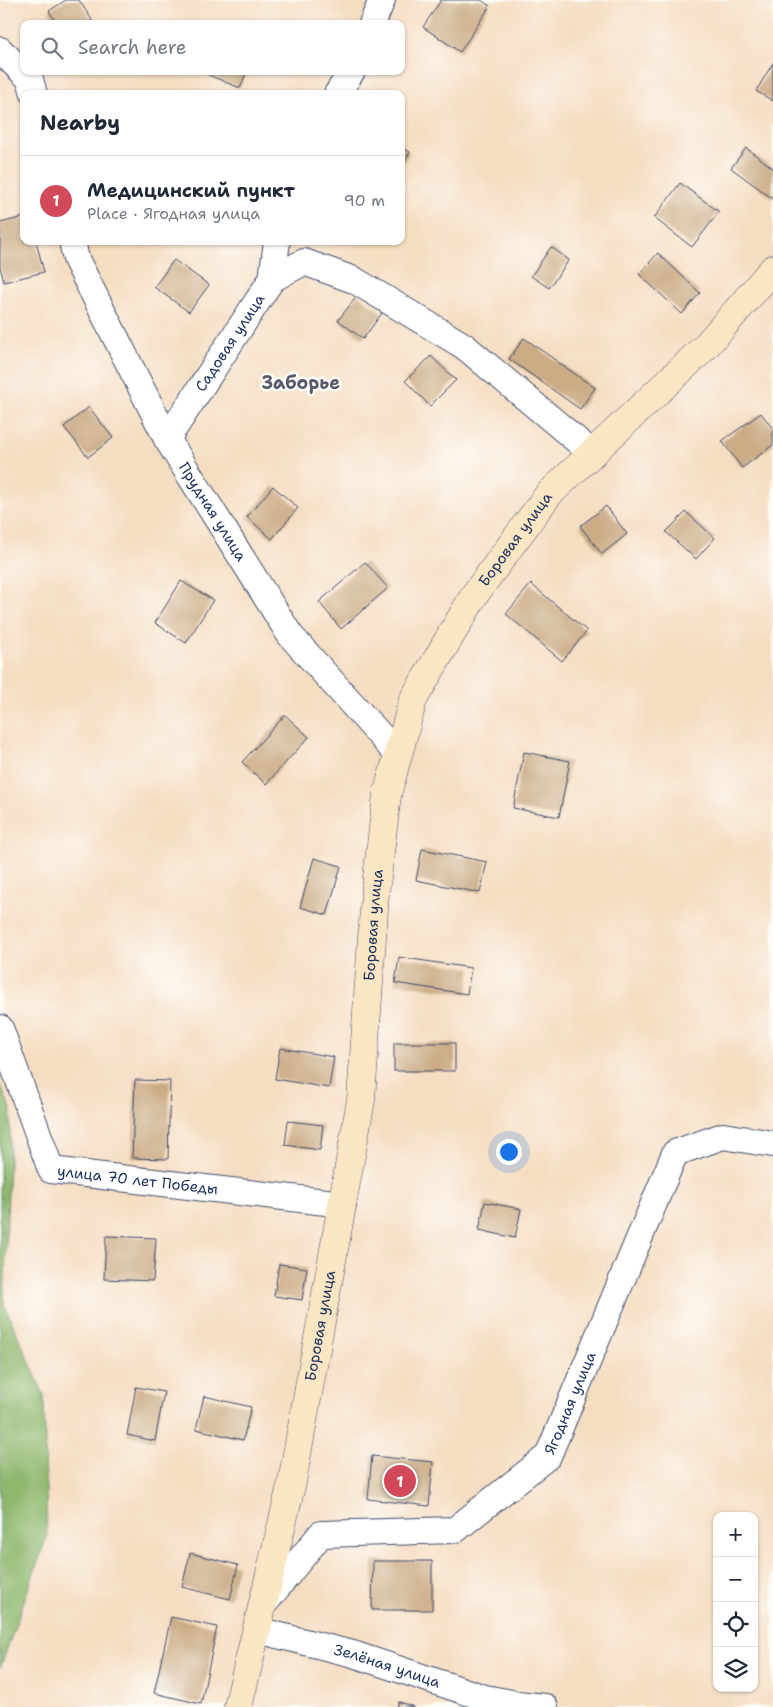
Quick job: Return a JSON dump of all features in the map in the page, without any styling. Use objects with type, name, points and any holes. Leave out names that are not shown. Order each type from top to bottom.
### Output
[{"type":"main road","name":"Боровая улица","points":[[238,1707],[292,1482],[361,1100],[375,894],[386,805],[413,700],[475,594],[548,495],[705,347],[773,269]]},
{"type":"street","points":[[374,20],[382,0]]},
{"type":"street","points":[[0,50],[20,69]]},
{"type":"street","points":[[27,75],[30,78],[33,90]]},
{"type":"street","points":[[340,90],[349,75]]},
{"type":"street","name":"Прудная улица","points":[[73,245],[76,259],[167,439],[290,635],[398,755]]},
{"type":"street","name":"Садовая улица","points":[[167,439],[272,279],[276,245]]},
{"type":"street","points":[[272,279],[304,262],[354,280],[464,346],[593,454]]},
{"type":"street","name":"улица 70 лет Победы","points":[[0,1028],[51,1170],[342,1204]]},
{"type":"street","name":"Ягодная улица","points":[[260,1617],[321,1534],[456,1530],[548,1456],[675,1153],[723,1136],[773,1144]]},
{"type":"street","name":"Зелёная улица","points":[[260,1617],[353,1654],[484,1702],[545,1707]]},
{"type":"green space","points":[[0,1085],[11,1109],[4,1304],[44,1395],[47,1536],[0,1669]]},
{"type":"building","points":[[66,0],[79,0],[92,20],[55,20],[49,11]]},
{"type":"building","points":[[441,0],[481,0],[490,6],[460,52],[423,27]]},
{"type":"building","points":[[773,63],[773,101],[756,91]]},
{"type":"building","points":[[208,75],[245,75],[240,88]]},
{"type":"building","points":[[746,148],[773,168],[773,199],[731,168]]},
{"type":"building","points":[[405,149],[410,152],[405,161]]},
{"type":"building","points":[[680,183],[719,212],[692,247],[654,218]]},
{"type":"building","points":[[20,218],[20,245],[37,245],[44,272],[4,282],[0,267],[0,223]]},
{"type":"building","points":[[551,247],[569,260],[549,288],[531,276]]},
{"type":"building","points":[[658,253],[700,293],[682,314],[639,274]]},
{"type":"building","points":[[174,260],[209,285],[189,312],[154,287]]},
{"type":"building","points":[[358,295],[382,313],[363,339],[338,320]]},
{"type":"building","points":[[524,338],[595,388],[580,409],[509,359]]},
{"type":"building","points":[[431,356],[456,380],[430,406],[405,381]]},
{"type":"building","points":[[89,407],[113,438],[88,457],[64,427]]},
{"type":"building","points":[[761,413],[773,429],[773,445],[742,468],[722,441]]},
{"type":"building","points":[[273,486],[298,508],[272,539],[247,517]]},
{"type":"building","points":[[606,506],[627,534],[602,554],[580,526]]},
{"type":"building","points":[[686,512],[715,538],[696,559],[666,532]]},
{"type":"building","points":[[365,562],[388,588],[341,629],[319,602]]},
{"type":"building","points":[[181,581],[213,600],[186,643],[155,623]]},
{"type":"building","points":[[531,584],[587,631],[562,661],[506,614]]},
{"type":"building","points":[[285,715],[309,737],[266,784],[242,762]]},
{"type":"building","points":[[524,752],[570,761],[559,817],[513,808]]},
{"type":"building","points":[[422,849],[487,862],[480,893],[416,880]]},
{"type":"building","points":[[314,858],[341,866],[327,915],[300,907]]},
{"type":"building","points":[[399,957],[471,968],[467,994],[395,983]]},
{"type":"building","points":[[394,1043],[455,1043],[455,1071],[394,1071]]},
{"type":"building","points":[[280,1048],[334,1057],[329,1088],[275,1079]]},
{"type":"building","points":[[135,1080],[170,1081],[168,1159],[132,1158]]},
{"type":"building","points":[[288,1121],[323,1125],[320,1150],[285,1145]]},
{"type":"building","points":[[485,1202],[521,1209],[515,1238],[479,1230]]},
{"type":"building","points":[[106,1236],[156,1238],[153,1281],[104,1279]]},
{"type":"building","points":[[279,1264],[307,1268],[302,1300],[274,1296]]},
{"type":"building","points":[[136,1387],[164,1392],[155,1441],[127,1435]]},
{"type":"building","points":[[204,1396],[251,1407],[243,1440],[196,1429]]},
{"type":"building","points":[[372,1456],[433,1462],[429,1506],[368,1499]]},
{"type":"building","points":[[190,1553],[238,1565],[230,1599],[182,1587]]},
{"type":"building","points":[[373,1561],[432,1561],[432,1610],[372,1610]]},
{"type":"building","points":[[171,1617],[217,1627],[201,1704],[154,1693]]},
{"type":"building","points":[[399,1702],[414,1707],[397,1707]]},
{"type":"place","name":"Медицинский пункт","points":[[400,1481]]},
{"type":"district","name":"Заборье","points":[[301,383]]}]
